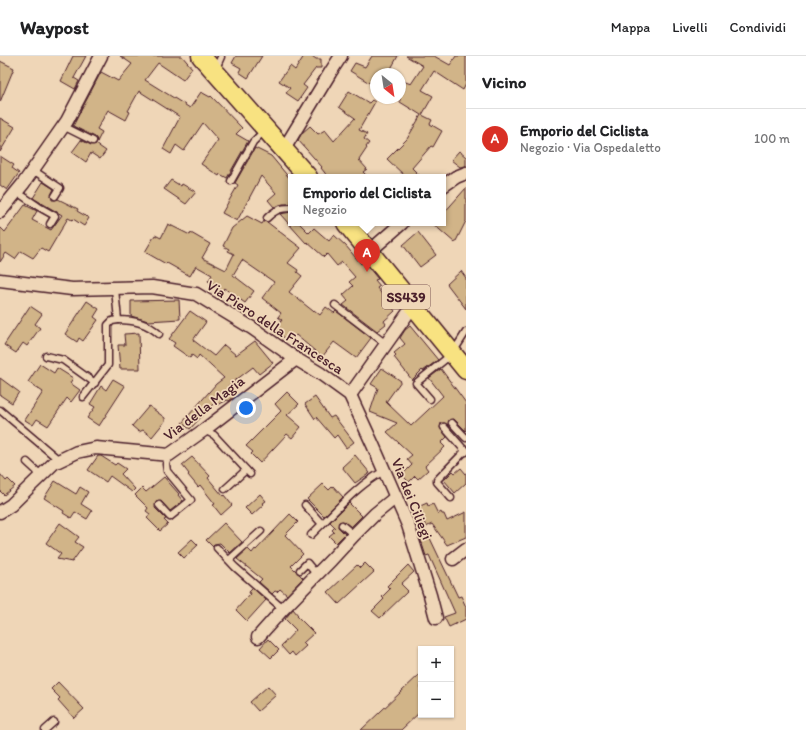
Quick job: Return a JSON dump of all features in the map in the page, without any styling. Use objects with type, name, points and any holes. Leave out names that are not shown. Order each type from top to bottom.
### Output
[{"type":"main road","points":[[200,56],[218,64],[266,129],[305,174]]},
{"type":"main road","name":"SS439","points":[[349,226],[466,370]]},
{"type":"street","points":[[0,212],[33,170],[64,126],[101,56]]},
{"type":"street","points":[[284,149],[341,56]]},
{"type":"street","points":[[446,184],[456,177],[466,173]]},
{"type":"street","points":[[370,251],[399,226]]},
{"type":"street","name":"Via Piero della Francesca","points":[[0,280],[72,289],[152,287],[196,294],[252,328],[350,395],[413,306]]},
{"type":"street","name":"Via della Magia","points":[[0,512],[42,476],[54,463],[77,452],[96,448],[169,455],[296,359]]},
{"type":"street","name":"Via dei Ciliegi","points":[[350,395],[408,525],[436,618]]},
{"type":"street","points":[[258,638],[283,609],[354,535],[375,514],[396,497]]},
{"type":"street","points":[[453,559],[466,549]]},
{"type":"lane","points":[[64,126],[93,141]]},
{"type":"lane","points":[[230,181],[252,142],[266,129]]},
{"type":"lane","points":[[33,170],[60,188],[56,196]]},
{"type":"lane","points":[[16,192],[55,216],[50,224]]},
{"type":"lane","points":[[267,218],[275,210],[288,208]]},
{"type":"lane","points":[[116,289],[118,320]]},
{"type":"lane","points":[[335,305],[386,344]]},
{"type":"lane","points":[[83,397],[108,365],[108,325],[112,321],[118,320],[145,324],[159,334]]},
{"type":"lane","points":[[430,399],[416,382],[452,354],[466,332]]},
{"type":"lane","points":[[46,356],[63,360],[95,383]]},
{"type":"lane","points":[[0,410],[59,460]]},
{"type":"lane","points":[[452,423],[466,438]]},
{"type":"lane","points":[[444,427],[466,451],[437,480],[437,482],[451,498]]},
{"type":"lane","points":[[204,430],[214,435],[248,472],[226,489]]},
{"type":"lane","points":[[159,505],[170,517],[191,500],[168,471],[166,464],[169,455]]},
{"type":"lane","points":[[27,462],[42,476]]},
{"type":"lane","points":[[311,535],[359,488],[371,478],[384,471]]},
{"type":"lane","points":[[305,506],[322,524]]},
{"type":"lane","points":[[342,525],[354,535]]},
{"type":"lane","points":[[229,560],[261,531]]},
{"type":"lane","points":[[217,548],[283,609]]},
{"type":"lane","points":[[300,570],[307,563],[317,575]]},
{"type":"lane","points":[[45,730],[54,722]]},
{"type":"building","points":[[73,56],[86,56],[74,78],[79,81],[75,89],[61,81]]},
{"type":"building","points":[[120,56],[182,56],[192,68],[183,80],[158,63],[145,80],[190,108],[201,92],[210,97],[211,96],[242,128],[236,134],[248,141],[227,178],[220,174],[219,176],[201,164],[218,140],[203,123],[184,151],[176,145],[171,154],[163,149],[180,117],[139,91],[128,111],[130,112],[126,120],[108,110],[97,129],[102,132],[97,142],[95,137],[73,126],[101,72],[118,81],[132,64]]},
{"type":"building","points":[[236,56],[262,56],[248,78],[239,72],[241,68],[232,63]]},
{"type":"building","points":[[304,56],[312,56],[316,59],[321,59],[321,68],[316,68],[303,85],[307,88],[298,101],[286,93],[290,88],[279,81],[290,66],[295,70]]},
{"type":"building","points":[[372,56],[398,56],[391,68],[370,68],[370,83],[350,71],[355,63],[365,67]]},
{"type":"building","points":[[406,56],[434,56],[450,65],[456,56],[466,56],[466,84],[463,90],[434,71],[422,90],[433,96],[422,115],[432,120],[430,124],[442,131],[433,147],[431,146],[412,168],[418,174],[403,174],[387,159],[407,139],[421,115],[403,104],[406,104],[406,82],[411,84],[423,66]]},
{"type":"building","points":[[0,61],[14,68],[0,102]]},
{"type":"building","points":[[349,91],[369,103],[370,102],[370,104],[374,104],[359,130],[367,134],[364,139],[369,143],[359,160],[367,169],[363,172],[365,174],[326,174],[321,168],[322,167],[298,140],[302,133],[310,126],[318,134],[325,130],[334,141],[355,118],[339,107]]},
{"type":"building","points":[[0,118],[15,127],[0,152]]},
{"type":"building","points":[[81,140],[91,145],[96,144],[106,151],[100,159],[91,153],[86,162],[72,152]]},
{"type":"building","points":[[255,148],[271,156],[288,176],[288,204],[274,207],[268,200],[276,193],[261,176],[237,221],[222,213],[238,185],[235,183]]},
{"type":"building","points":[[459,151],[466,157],[466,166],[460,167],[451,160]]},
{"type":"building","points":[[0,156],[14,165],[12,168],[19,173],[7,190],[0,185]]},
{"type":"building","points":[[171,180],[196,192],[186,204],[164,189]]},
{"type":"building","points":[[43,182],[54,189],[51,195],[52,200],[58,199],[78,209],[77,211],[89,218],[84,226],[73,219],[68,218],[48,252],[41,248],[33,258],[21,251],[15,259],[6,253],[0,262],[0,227],[5,232],[25,205],[37,211],[32,220],[51,230],[62,215],[33,198]]},
{"type":"building","points":[[466,188],[466,221],[455,243],[435,226],[446,226],[446,211]]},
{"type":"building","points":[[288,213],[288,223],[280,214]]},
{"type":"building","points":[[247,216],[262,224],[264,221],[267,222],[301,248],[288,263],[298,270],[297,272],[302,276],[289,292],[320,315],[326,307],[334,313],[336,311],[371,338],[356,358],[334,342],[322,357],[296,335],[294,337],[290,334],[286,339],[274,330],[282,320],[278,317],[281,313],[262,298],[274,282],[242,260],[233,275],[254,291],[245,303],[224,288],[223,291],[217,288],[218,286],[208,281],[212,275],[196,266],[190,276],[145,252],[155,235],[161,238],[168,224],[190,235],[191,233],[210,244],[202,258],[226,270],[234,254],[223,246],[232,228]]},
{"type":"building","points":[[291,226],[302,226],[309,233],[314,228],[329,241],[334,235],[346,246],[361,264],[364,262],[378,279],[375,280],[380,286],[377,288],[395,311],[384,321],[386,324],[377,331],[343,305],[348,301],[343,295],[353,286],[349,282],[355,277],[342,262],[337,266],[327,254],[324,257],[307,242],[306,243]]},
{"type":"building","points":[[418,232],[436,255],[420,267],[403,245]]},
{"type":"building","points":[[461,271],[466,278],[466,309],[447,284]]},
{"type":"building","points":[[179,300],[180,319],[148,321],[131,316],[131,301]]},
{"type":"building","points":[[87,301],[99,309],[94,317],[98,320],[83,341],[79,338],[77,342],[65,334]]},
{"type":"building","points":[[30,306],[42,314],[35,324],[40,328],[27,346],[23,343],[16,353],[4,345]]},
{"type":"building","points":[[190,311],[206,322],[193,340],[214,356],[224,345],[236,355],[255,341],[273,363],[259,374],[253,367],[228,386],[236,395],[229,401],[227,400],[218,405],[215,402],[190,429],[182,423],[216,384],[224,378],[199,355],[197,359],[192,355],[190,358],[173,346],[175,343],[169,339]]},
{"type":"building","points":[[410,326],[438,360],[423,371],[422,370],[412,380],[394,357],[396,355],[394,353],[405,344],[400,338],[405,330]]},
{"type":"building","points":[[139,333],[140,369],[120,369],[118,345],[125,345],[124,334]]},
{"type":"building","points":[[40,364],[54,373],[57,368],[73,378],[70,383],[80,390],[71,402],[67,398],[48,426],[37,419],[33,425],[25,420],[43,392],[28,382]]},
{"type":"building","points":[[382,368],[401,381],[386,402],[411,426],[443,396],[429,378],[441,369],[466,403],[466,431],[454,419],[449,420],[448,425],[441,423],[440,428],[447,437],[441,443],[445,447],[425,466],[428,470],[418,479],[415,476],[409,482],[402,475],[412,465],[407,459],[412,455],[387,432],[397,423],[370,412],[378,388],[371,384]]},
{"type":"building","points":[[0,378],[19,392],[12,403],[0,395]]},
{"type":"building","points":[[113,379],[125,386],[99,426],[87,418],[95,407],[90,404],[101,386],[106,390]]},
{"type":"building","points":[[287,392],[299,404],[287,415],[301,427],[292,438],[287,434],[260,463],[251,454],[253,452],[246,446],[281,411],[275,404]]},
{"type":"building","points":[[315,397],[330,418],[334,416],[354,442],[346,448],[337,435],[334,438],[316,417],[315,419],[305,404]]},
{"type":"building","points":[[149,406],[165,418],[165,421],[152,437],[143,430],[139,432],[132,426]]},
{"type":"building","points":[[355,455],[370,473],[355,483],[342,467]]},
{"type":"building","points":[[98,456],[101,456],[115,465],[117,463],[126,469],[121,474],[135,489],[132,492],[110,476],[106,482],[88,470]]},
{"type":"building","points":[[192,457],[210,476],[208,478],[232,505],[221,515],[213,505],[215,504],[200,485],[198,487],[182,465]]},
{"type":"building","points":[[461,468],[466,474],[466,483],[455,493],[444,480],[453,471],[455,473]]},
{"type":"building","points":[[0,474],[6,481],[8,479],[15,486],[4,495],[0,491]]},
{"type":"building","points":[[164,477],[179,494],[178,495],[183,501],[170,511],[161,501],[156,502],[155,508],[166,519],[164,520],[168,524],[160,531],[147,518],[150,514],[146,511],[148,508],[135,495],[142,488],[146,492]]},
{"type":"building","points":[[55,481],[76,494],[80,487],[88,492],[81,504],[92,511],[87,519],[75,512],[71,518],[63,513],[64,511],[44,498]]},
{"type":"building","points":[[323,484],[329,490],[333,486],[343,497],[324,516],[307,499]]},
{"type":"building","points":[[260,494],[266,501],[252,515],[245,508]]},
{"type":"building","points":[[349,503],[362,516],[351,527],[343,521],[339,522],[338,527],[345,534],[336,543],[329,536],[334,532],[332,530],[335,527],[330,522]]},
{"type":"building","points":[[427,503],[428,506],[433,504],[438,514],[441,512],[444,514],[447,521],[466,512],[466,537],[447,545],[432,524],[426,527],[418,507]]},
{"type":"building","points":[[290,514],[298,522],[285,535],[303,554],[291,566],[303,578],[287,595],[280,589],[272,594],[259,582],[262,579],[237,559],[248,549],[252,553],[255,549],[256,550]]},
{"type":"building","points":[[60,523],[79,537],[75,542],[83,547],[72,562],[57,559],[61,554],[46,543]]},
{"type":"building","points":[[224,523],[242,542],[230,553],[220,543],[214,544],[213,547],[206,540]]},
{"type":"building","points":[[428,534],[458,597],[461,596],[466,607],[466,619],[449,627],[444,617],[455,613],[429,555],[426,556],[420,538]]},
{"type":"building","points":[[192,539],[198,545],[184,558],[178,552]]},
{"type":"building","points":[[365,563],[374,572],[339,604],[328,592],[357,565],[360,568]]},
{"type":"building","points":[[408,565],[414,572],[401,584],[408,591],[380,618],[372,611],[384,599],[382,597],[390,589],[387,586]]},
{"type":"building","points":[[253,588],[266,600],[247,621],[236,610],[250,594],[249,592]]},
{"type":"building","points":[[293,609],[298,615],[297,616],[314,633],[303,643],[306,646],[295,656],[292,652],[289,655],[281,646],[296,630],[285,619]]},
{"type":"building","points":[[268,639],[279,650],[271,658],[260,648]]},
{"type":"building","points":[[418,676],[418,714],[401,730],[361,730]]},
{"type":"building","points":[[58,682],[84,709],[74,718],[58,700],[60,698],[51,689]]},
{"type":"building","points":[[268,686],[276,695],[258,711],[250,702]]},
{"type":"place","name":"Emporio del Ciclista","points":[[367,272]]}]
